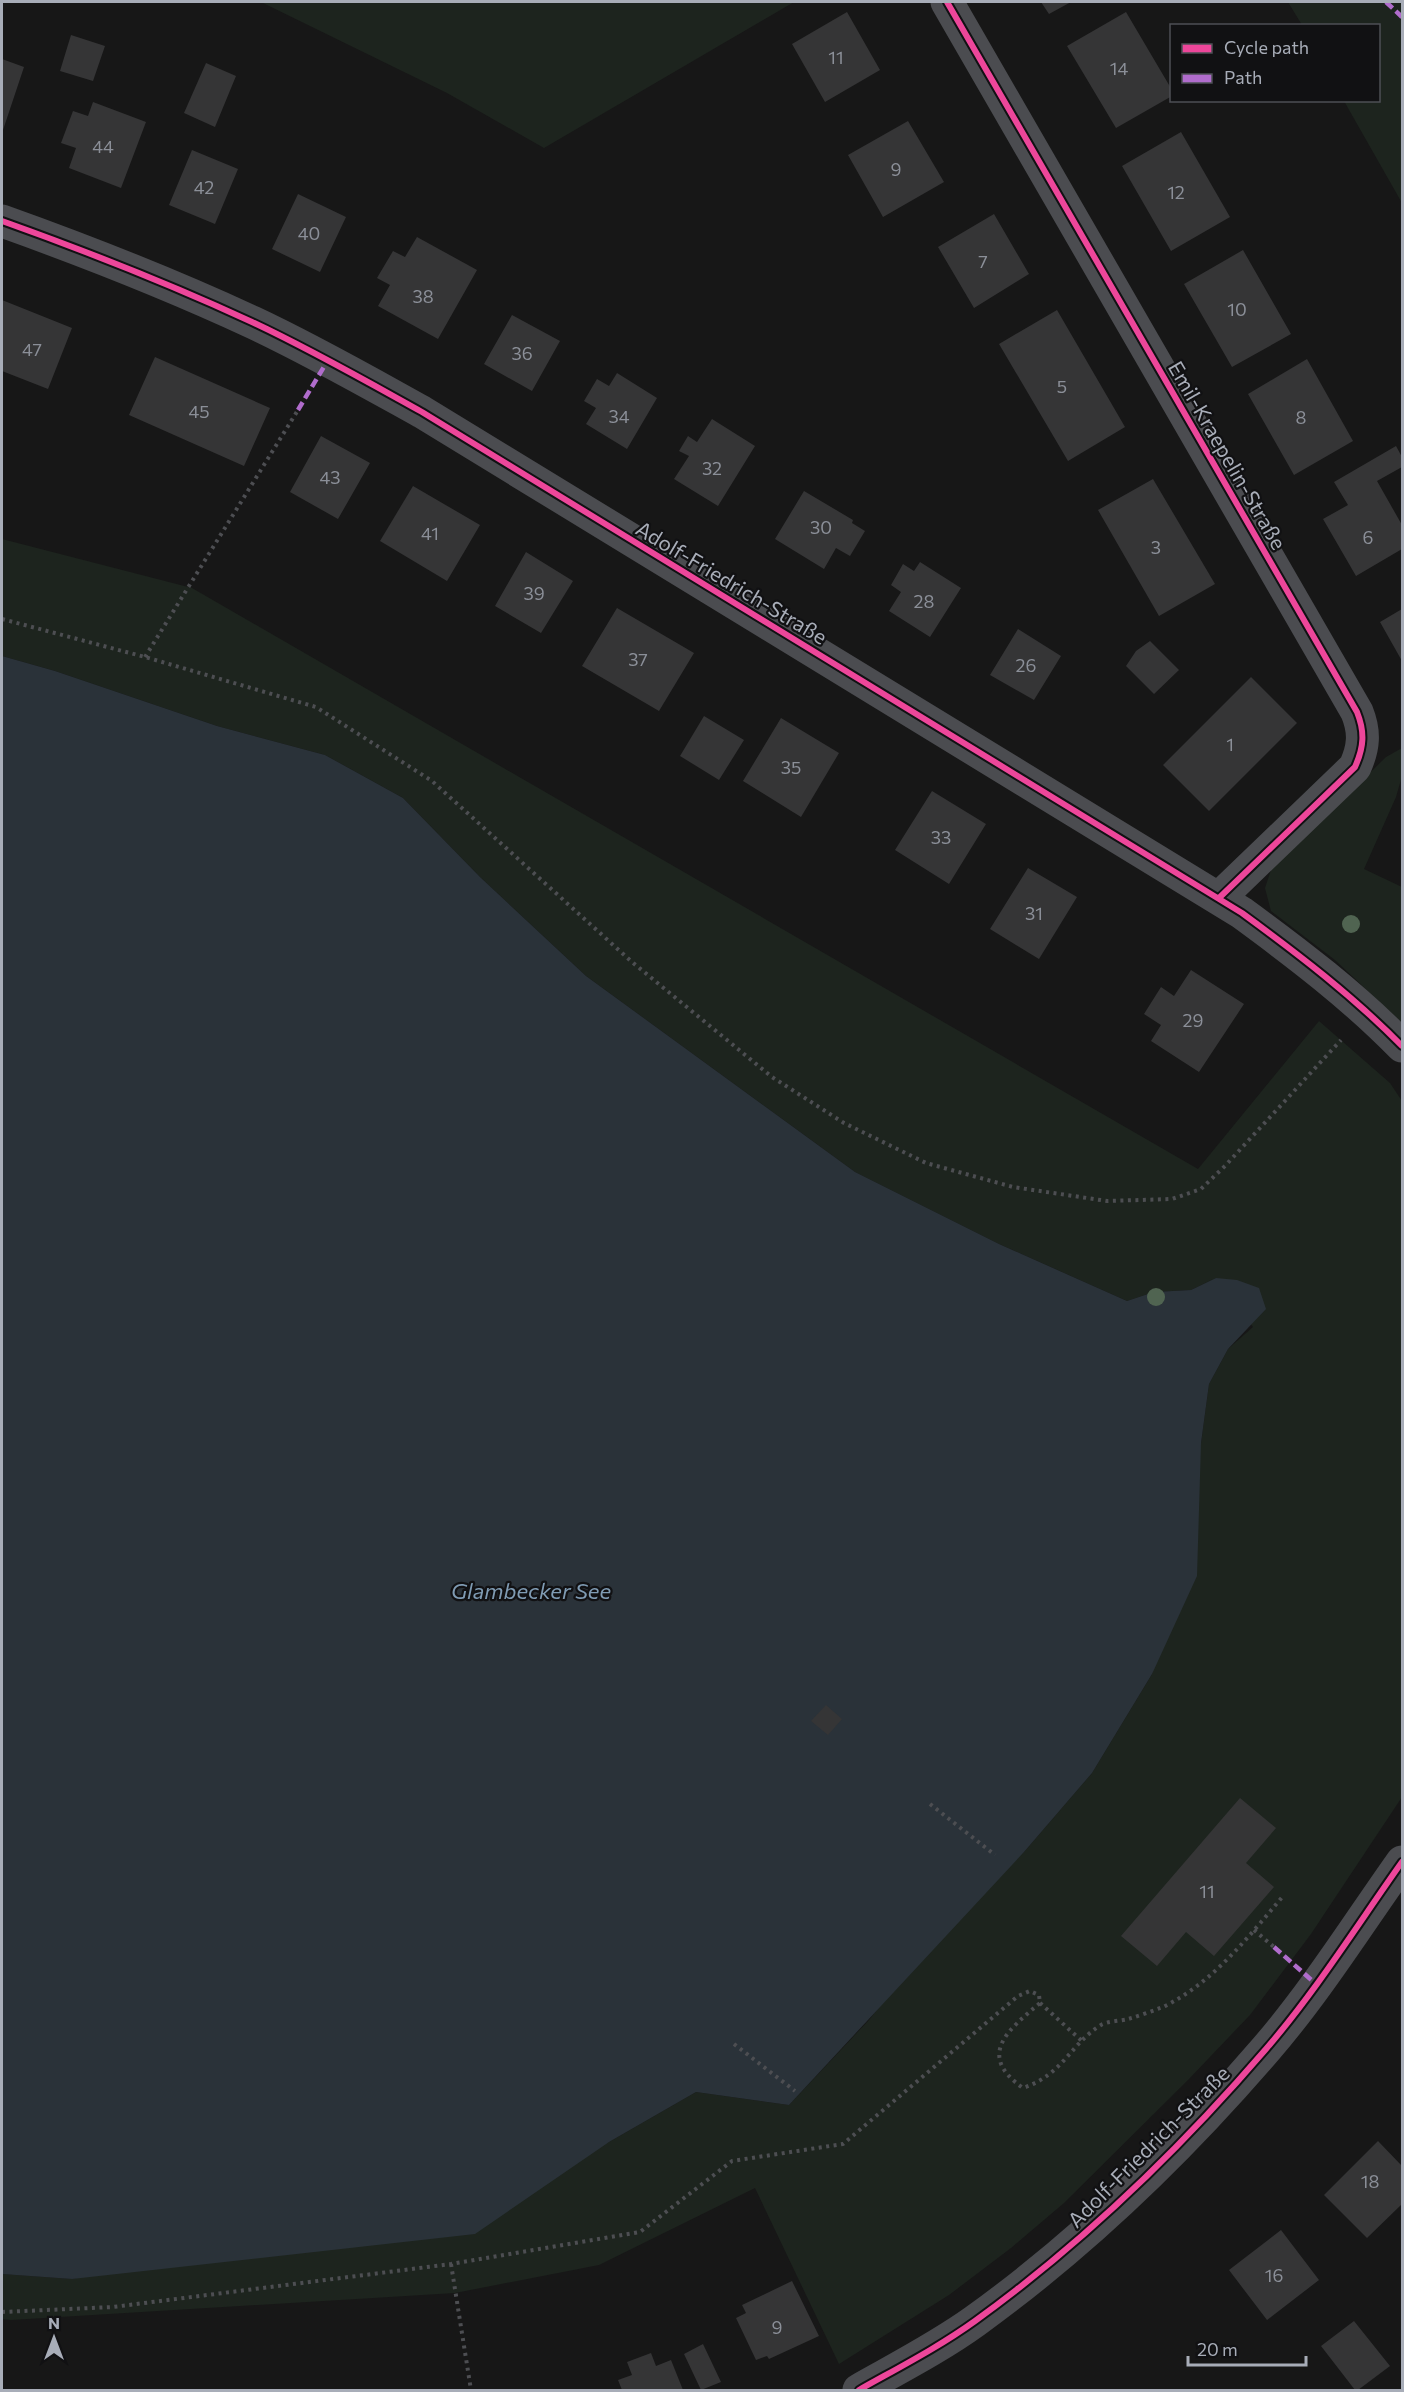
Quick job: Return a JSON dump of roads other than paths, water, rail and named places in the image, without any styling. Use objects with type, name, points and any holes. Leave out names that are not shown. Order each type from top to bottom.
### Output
[{"type":"street","name":"Emil-Kraepelin-Straße","points":[[946,2],[1351,701],[1362,725],[1361,753],[1355,767],[1219,898]]},
{"type":"street","name":"Adolf-Friedrich-Straße","points":[[2,221],[177,288],[328,360],[432,419],[1219,898],[1322,972],[1368,1011],[1402,1046]]},
{"type":"street","name":"Adolf-Friedrich-Straße","points":[[859,2391],[975,2321],[1062,2254],[1134,2188],[1267,2048],[1402,1862]]},
{"type":"water","name":"Glambecker See","points":[[2,656],[55,671],[217,726],[325,755],[403,798],[480,877],[586,976],[855,1172],[999,1244],[1127,1301],[1154,1292],[1191,1290],[1216,1278],[1237,1280],[1259,1288],[1266,1309],[1228,1349],[1209,1384],[1201,1443],[1197,1576],[1152,1674],[1092,1773],[1024,1852],[789,2105],[696,2092],[609,2142],[475,2234],[72,2279],[2,2274]]}]
